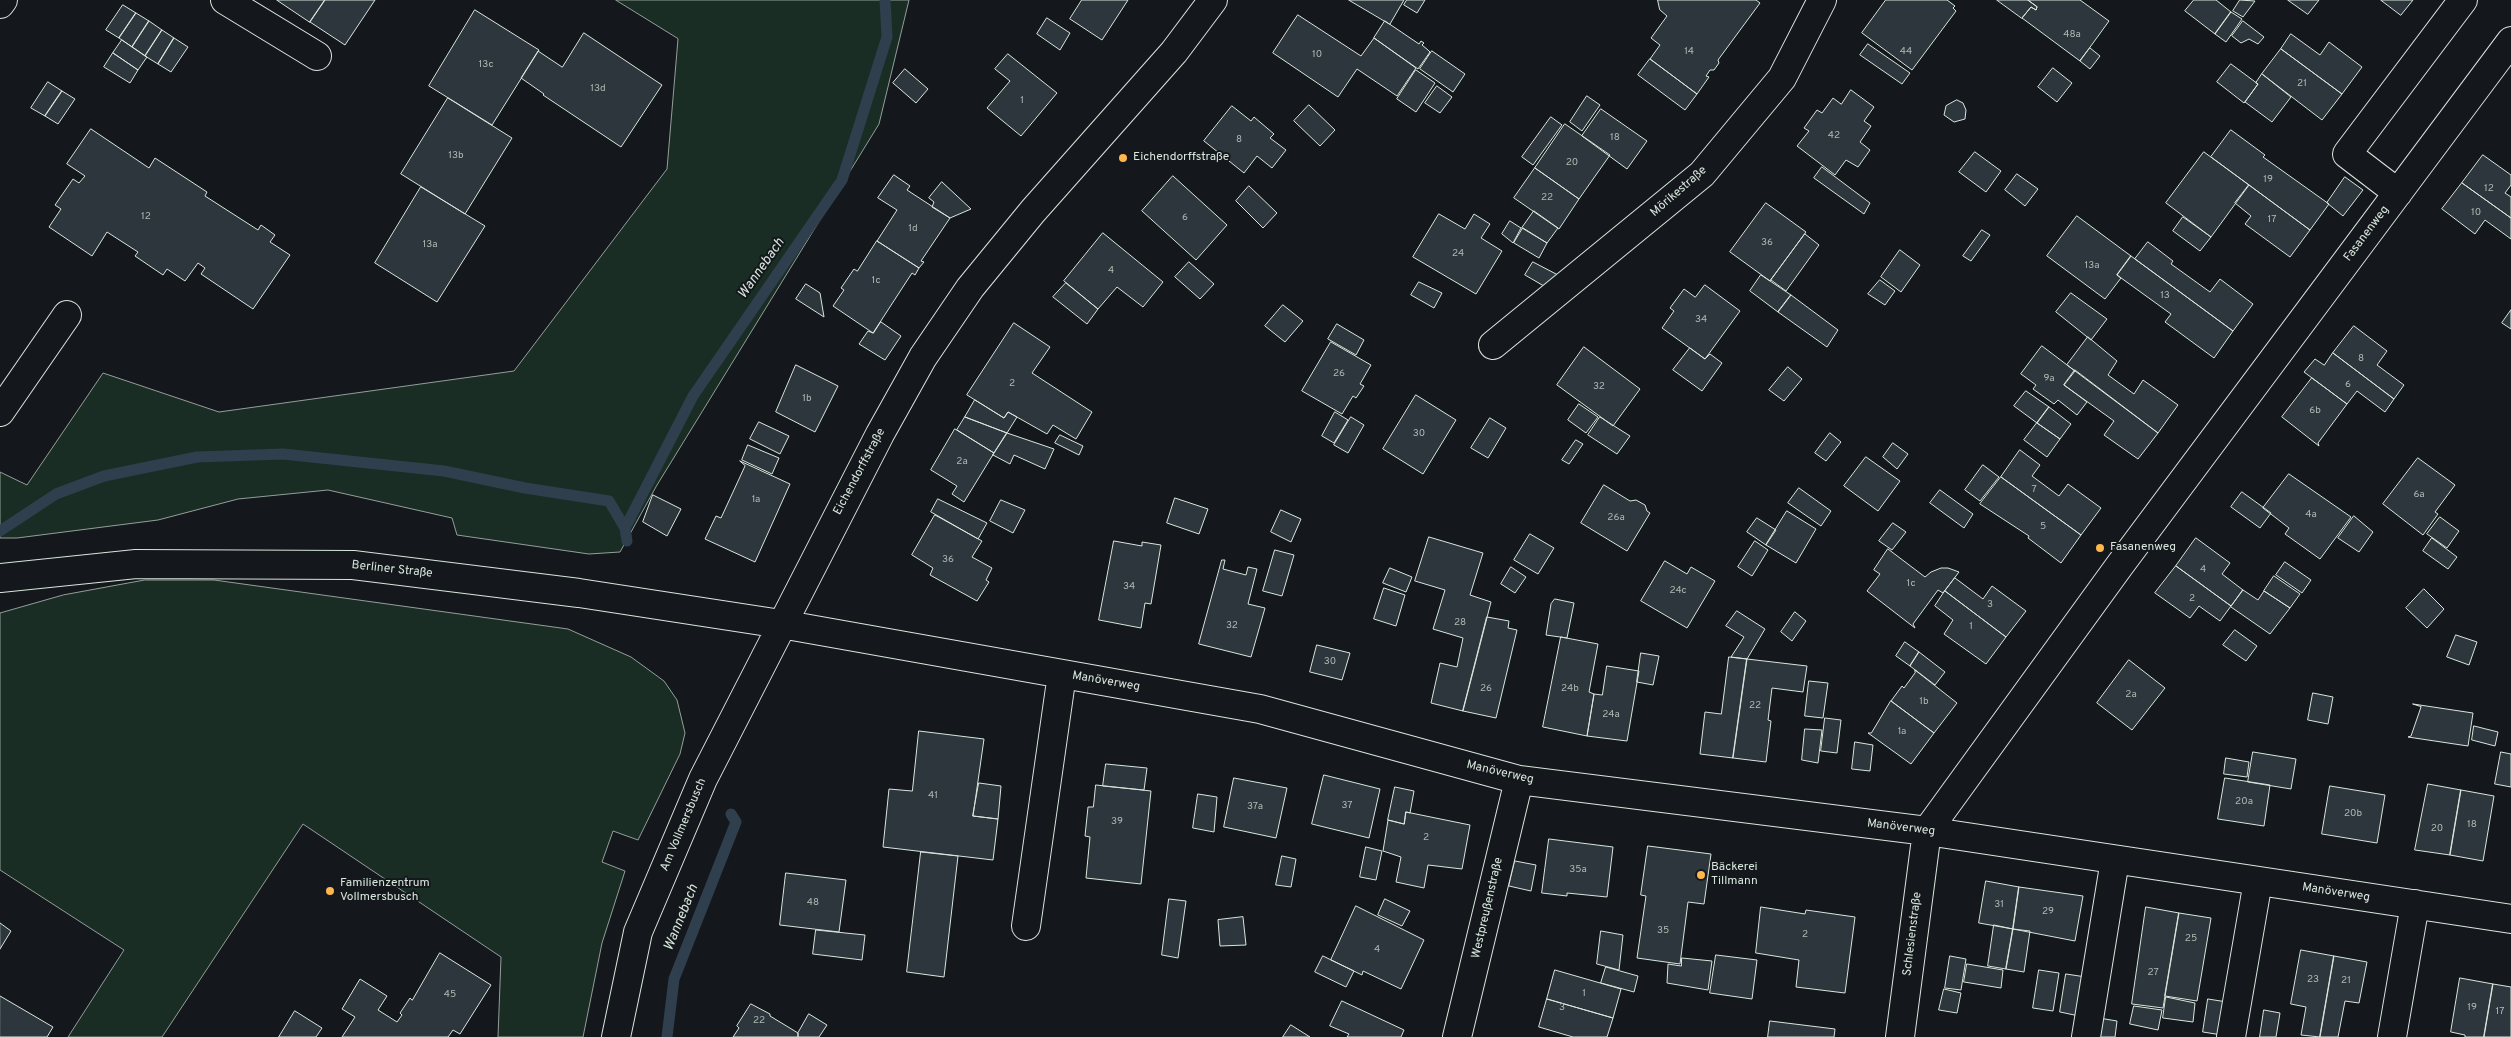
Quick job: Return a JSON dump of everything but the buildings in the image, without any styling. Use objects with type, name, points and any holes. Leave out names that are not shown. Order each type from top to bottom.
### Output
[{"type":"street","points":[[0,4],[3,0]]},
{"type":"street","points":[[225,0],[317,56]]},
{"type":"street","name":"Eichendorffstraße","points":[[781,624],[880,434],[923,357],[970,288],[1033,211],[1174,52],[1212,0]]},
{"type":"street","name":"Mörikestraße","points":[[1493,345],[1702,174],[1782,78],[1822,0]]},
{"type":"street","name":"Fasanenweg","points":[[2398,193],[2347,154],[2463,0]]},
{"type":"street","name":"Fasanenweg","points":[[1927,832],[2126,557],[2509,47]]},
{"type":"street","points":[[0,412],[67,315]]},
{"type":"street","name":"Berliner Straße","points":[[0,578],[136,564],[353,565],[578,593],[781,624]]},
{"type":"street","name":"Manöverweg","points":[[781,624],[1260,710],[1519,780],[1927,832],[2511,919]]},
{"type":"street","name":"Am Vollmersbusch","points":[[616,1037],[638,932],[703,778],[781,624]]},
{"type":"street","points":[[1026,926],[1062,674]]},
{"type":"street","name":"Westpreußenstraße","points":[[1457,1037],[1519,780]]},
{"type":"street","name":"Schlesienstraße","points":[[1900,1037],[1927,832]]},
{"type":"street","points":[[2086,1037],[2115,860]]},
{"type":"street","points":[[2231,1037],[2258,881]]},
{"type":"street","points":[[2392,1037],[2415,904]]},
{"type":"green space","points":[[616,0],[909,0],[879,124],[657,485],[620,552],[589,554],[457,535],[452,518],[328,490],[238,499],[158,520],[17,538],[0,538],[0,472],[27,485],[103,373],[219,412],[514,371],[667,169],[678,39]]},
{"type":"green space","points":[[145,580],[214,580],[568,629],[631,657],[664,681],[677,700],[685,733],[680,754],[638,840],[613,831],[602,862],[625,871],[602,943],[583,1037],[498,1037],[501,957],[303,824],[162,1037],[68,1037],[124,950],[0,870],[0,613],[63,595]]},
{"type":"waterway","name":"Wannebach","points":[[627,541],[625,528],[693,396],[842,180],[887,37],[885,0]]},
{"type":"waterway","points":[[0,531],[56,494],[104,476],[197,457],[283,454],[444,471],[525,488],[609,501],[625,528]]},
{"type":"waterway","name":"Wannebach","points":[[667,1037],[674,979],[736,822],[731,814]]},
{"type":"place","name":"Eichendorffstraße","points":[[1123,158]]},
{"type":"place","name":"Fasanenweg","points":[[2100,548]]},
{"type":"place","name":"Bäckerei Tillmann","points":[[1701,875]]},
{"type":"place","name":"Familienzentrum Vollmersbusch","points":[[330,891]]}]
